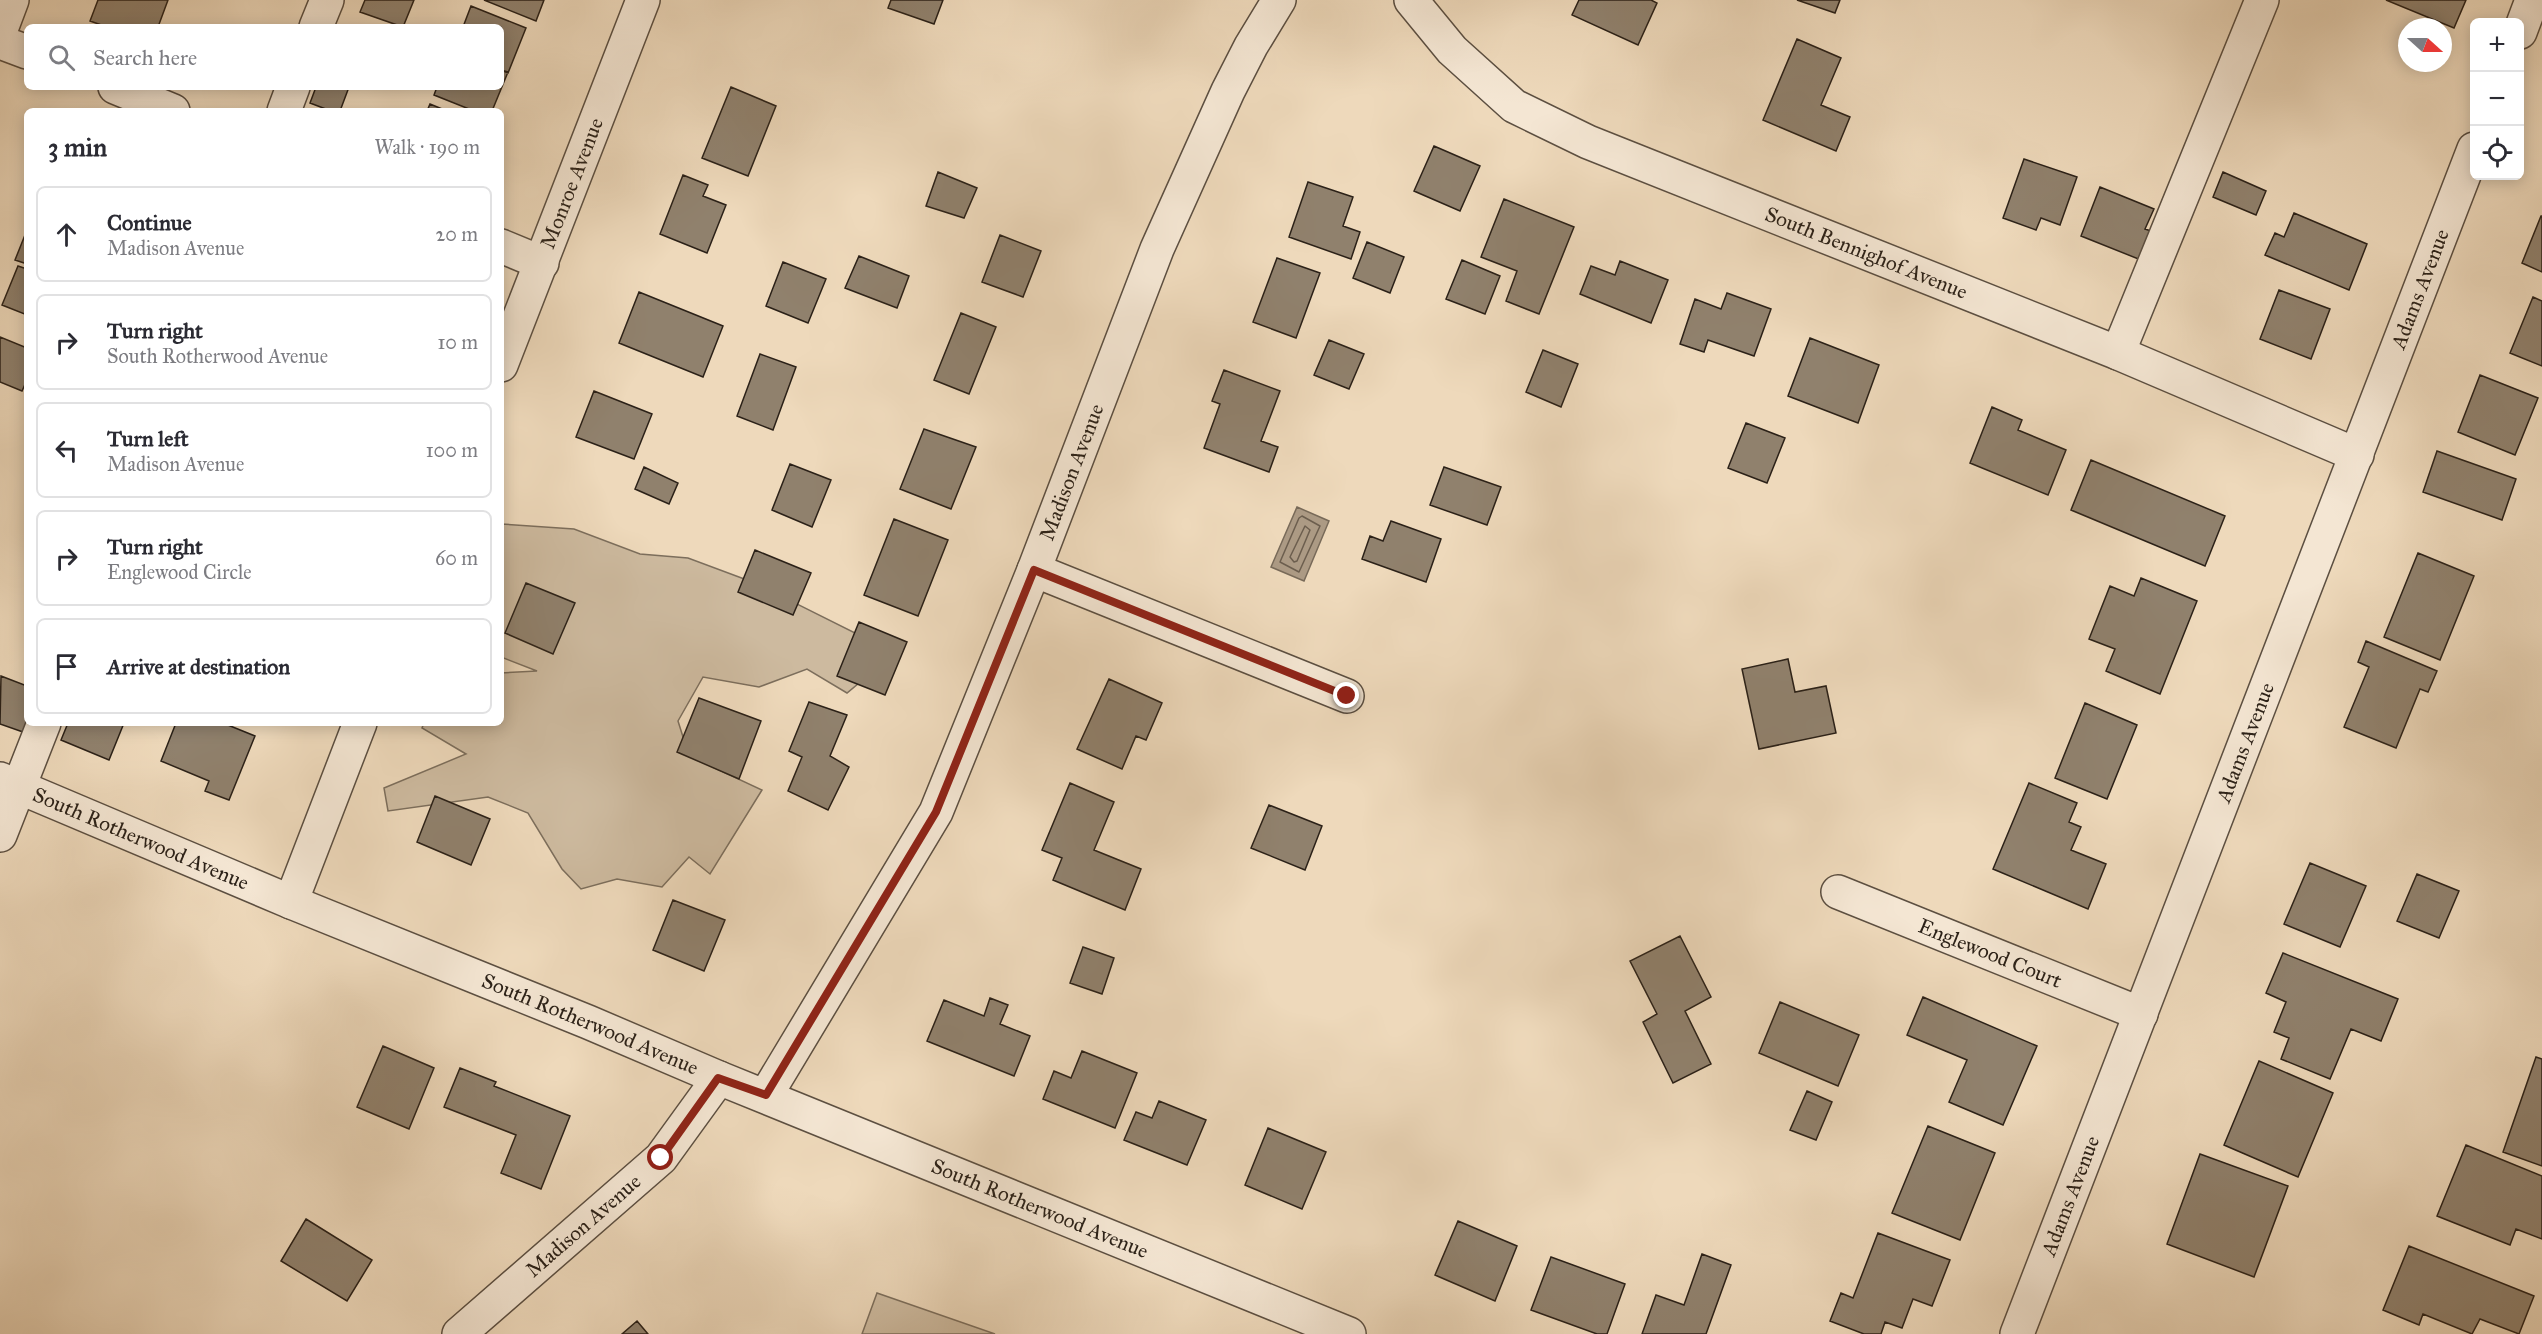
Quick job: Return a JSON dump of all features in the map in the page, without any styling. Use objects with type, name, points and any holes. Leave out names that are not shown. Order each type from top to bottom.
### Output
[{"type":"street","points":[[0,32],[12,0]]},
{"type":"street","points":[[317,24],[327,0]]},
{"type":"street","name":"Monroe Avenue","points":[[504,358],[643,0]]},
{"type":"street","name":"Madison Avenue","points":[[766,1095],[936,812],[1034,570],[1157,249],[1228,91],[1251,46],[1279,0]]},
{"type":"street","name":"South Bennighof Avenue","points":[[1411,0],[1452,50],[1514,106],[1599,147],[2118,353],[2357,455]]},
{"type":"street","points":[[2118,353],[2262,0]]},
{"type":"street","points":[[2524,21],[2532,0]]},
{"type":"street","points":[[0,42],[24,51]]},
{"type":"street","points":[[122,90],[166,108]]},
{"type":"street","points":[[285,108],[292,90]]},
{"type":"street","name":"Adams Avenue","points":[[2017,1334],[2470,162]]},
{"type":"street","points":[[504,247],[542,263]]},
{"type":"street","points":[[1034,570],[1347,696]]},
{"type":"street","points":[[0,835],[10,783],[42,726]]},
{"type":"street","points":[[291,902],[359,726]]},
{"type":"street","name":"South Rotherwood Avenue","points":[[10,783],[718,1078],[766,1095],[1349,1334]]},
{"type":"street","name":"Englewood Court","points":[[1838,892],[2141,1014]]},
{"type":"street","name":"Madison Avenue","points":[[459,1334],[661,1158],[718,1078]]},
{"type":"shaded area","points":[[504,524],[574,529],[640,554],[688,558],[755,583],[895,653],[847,693],[807,669],[759,687],[703,677],[678,721],[689,756],[762,790],[710,874],[689,857],[662,887],[617,879],[581,889],[562,869],[528,813],[488,797],[388,811],[384,788],[466,754],[422,728],[423,726],[504,726],[504,673],[537,671],[504,658]]},
{"type":"shaded area","points":[[877,1293],[995,1334],[862,1334]]},
{"type":"water","points":[[1297,507],[1329,521],[1304,581],[1271,567]]},
{"type":"building","points":[[98,0],[168,0],[159,24],[98,24],[90,21]]},
{"type":"building","points":[[365,0],[414,0],[404,24],[394,24],[360,12]]},
{"type":"building","points":[[484,0],[544,0],[536,21]]},
{"type":"building","points":[[891,0],[943,0],[934,24],[888,8]]},
{"type":"building","points":[[1579,0],[1651,0],[1657,3],[1638,45],[1572,15]]},
{"type":"building","points":[[1797,0],[1840,0],[1835,13]]},
{"type":"building","points":[[2386,0],[2466,0],[2454,28],[2452,18],[2430,18]]},
{"type":"building","points":[[471,6],[526,28],[508,73],[504,71],[504,24],[464,24]]},
{"type":"building","points":[[1797,39],[1841,58],[1821,105],[1850,117],[1836,151],[1763,120]]},
{"type":"building","points":[[731,87],[776,106],[748,176],[702,158]]},
{"type":"building","points":[[315,90],[348,90],[341,108],[323,108],[310,103]]},
{"type":"building","points":[[436,90],[501,90],[493,108],[466,108],[434,95]]},
{"type":"building","points":[[430,104],[440,108],[428,108]]},
{"type":"building","points":[[1434,146],[1480,166],[1460,211],[1414,191]]},
{"type":"building","points":[[2024,159],[2077,177],[2060,225],[2041,218],[2036,230],[2003,218]]},
{"type":"building","points":[[938,172],[977,188],[964,218],[926,206]]},
{"type":"building","points":[[2223,172],[2266,191],[2256,215],[2213,197]]},
{"type":"building","points":[[683,175],[708,185],[703,196],[726,205],[707,253],[660,234]]},
{"type":"building","points":[[1308,182],[1353,197],[1343,226],[1360,232],[1351,259],[1289,237]]},
{"type":"building","points":[[2100,187],[2154,209],[2145,229],[2157,233],[2146,262],[2081,236]]},
{"type":"building","points":[[1504,199],[1574,227],[1539,314],[1506,301],[1517,271],[1481,257]]},
{"type":"building","points":[[2294,213],[2367,244],[2349,290],[2265,255],[2275,233],[2284,237]]},
{"type":"building","points":[[2542,216],[2542,272],[2522,263]]},
{"type":"building","points":[[1000,235],[1041,251],[1023,297],[982,282]]},
{"type":"building","points":[[24,238],[24,263],[15,260]]},
{"type":"building","points":[[1367,242],[1404,257],[1390,293],[1353,278]]},
{"type":"building","points":[[859,256],[909,276],[897,308],[845,288]]},
{"type":"building","points":[[1277,258],[1320,273],[1296,338],[1253,322]]},
{"type":"building","points":[[1462,260],[1500,276],[1485,314],[1446,299]]},
{"type":"building","points":[[1620,261],[1668,280],[1651,323],[1580,294],[1591,266],[1615,275]]},
{"type":"building","points":[[783,262],[826,279],[808,323],[766,306]]},
{"type":"building","points":[[18,266],[24,268],[24,314],[2,305]]},
{"type":"building","points":[[2279,290],[2330,309],[2311,359],[2260,339]]},
{"type":"building","points":[[639,292],[723,326],[703,377],[619,343]]},
{"type":"building","points":[[1727,293],[1771,309],[1754,356],[1708,340],[1704,352],[1680,344],[1695,299],[1721,309]]},
{"type":"building","points":[[2533,297],[2542,301],[2542,366],[2510,353]]},
{"type":"building","points":[[961,313],[996,327],[969,394],[934,380]]},
{"type":"building","points":[[0,337],[24,347],[24,387],[22,391],[0,382]]},
{"type":"building","points":[[1810,338],[1879,365],[1858,423],[1788,396]]},
{"type":"building","points":[[1329,340],[1364,354],[1349,389],[1314,375]]},
{"type":"building","points":[[1543,350],[1578,364],[1561,407],[1526,392]]},
{"type":"building","points":[[760,354],[796,367],[773,430],[737,416]]},
{"type":"building","points":[[1224,370],[1280,391],[1261,441],[1278,447],[1269,472],[1204,448],[1220,404],[1212,401]]},
{"type":"building","points":[[2480,375],[2538,398],[2515,455],[2458,432]]},
{"type":"building","points":[[594,391],[652,414],[634,459],[576,437]]},
{"type":"building","points":[[1992,407],[2022,420],[2018,430],[2066,450],[2048,495],[1970,463]]},
{"type":"building","points":[[1746,423],[1785,438],[1767,483],[1728,468]]},
{"type":"building","points":[[924,429],[976,447],[951,509],[900,489]]},
{"type":"building","points":[[2437,451],[2516,479],[2502,520],[2423,492]]},
{"type":"building","points":[[2091,460],[2225,516],[2205,566],[2071,510]]},
{"type":"building","points":[[790,464],[831,480],[812,527],[772,510]]},
{"type":"building","points":[[644,467],[678,483],[669,504],[635,489]]},
{"type":"building","points":[[1444,467],[1501,487],[1487,525],[1430,505]]},
{"type":"building","points":[[894,519],[948,540],[918,616],[864,595]]},
{"type":"building","points":[[1391,521],[1441,539],[1426,582],[1362,559],[1370,536],[1383,541]]},
{"type":"building","points":[[755,550],[811,573],[793,615],[738,592]]},
{"type":"building","points":[[2418,553],[2474,576],[2440,660],[2384,637]]},
{"type":"building","points":[[2141,578],[2197,601],[2160,694],[2106,671],[2115,649],[2089,639],[2110,586],[2134,596]]},
{"type":"building","points":[[526,583],[575,603],[553,654],[505,633]]},
{"type":"building","points":[[859,622],[907,642],[885,695],[837,676]]},
{"type":"building","points":[[2366,641],[2437,671],[2428,692],[2420,689],[2396,748],[2344,727],[2369,667],[2358,662]]},
{"type":"building","points":[[1788,659],[1795,692],[1826,686],[1836,733],[1759,749],[1742,669]]},
{"type":"building","points":[[1,676],[24,685],[25,726],[23,732],[0,724]]},
{"type":"building","points":[[1109,679],[1162,703],[1146,740],[1136,736],[1122,769],[1077,749]]},
{"type":"building","points":[[699,698],[761,721],[739,779],[677,752]]},
{"type":"building","points":[[809,702],[847,715],[830,756],[849,767],[828,810],[788,791],[802,757],[789,751]]},
{"type":"building","points":[[2085,703],[2137,725],[2107,799],[2055,778]]},
{"type":"building","points":[[67,726],[123,726],[109,760],[61,740]]},
{"type":"building","points":[[175,726],[230,726],[255,736],[229,800],[205,791],[209,781],[161,761]]},
{"type":"building","points":[[1070,783],[1114,802],[1094,850],[1141,869],[1125,910],[1053,880],[1062,858],[1042,850]]},
{"type":"building","points":[[2029,783],[2077,803],[2069,822],[2081,827],[2071,850],[2106,864],[2088,909],[1993,869]]},
{"type":"building","points":[[435,796],[490,819],[471,865],[417,842]]},
{"type":"building","points":[[1269,805],[1322,826],[1305,870],[1251,848]]},
{"type":"building","points":[[2310,863],[2366,886],[2340,947],[2284,924]]},
{"type":"building","points":[[2417,874],[2459,891],[2439,938],[2397,921]]},
{"type":"building","points":[[673,900],[725,920],[704,971],[653,950]]},
{"type":"building","points":[[1680,936],[1711,997],[1685,1011],[1711,1064],[1673,1083],[1643,1022],[1657,1014],[1630,961]]},
{"type":"building","points":[[1083,947],[1114,958],[1102,994],[1070,983]]},
{"type":"building","points":[[2283,953],[2398,999],[2381,1041],[2351,1029],[2330,1079],[2281,1059],[2289,1038],[2274,1032],[2286,1002],[2266,993]]},
{"type":"building","points":[[1923,997],[2037,1046],[2003,1125],[1949,1102],[1967,1060],[1907,1035]]},
{"type":"building","points":[[990,998],[1008,1005],[1000,1024],[1030,1036],[1014,1076],[927,1041],[944,1000],[984,1016]]},
{"type":"building","points":[[1780,1002],[1859,1035],[1838,1086],[1759,1053]]},
{"type":"building","points":[[383,1046],[434,1068],[409,1129],[357,1107]]},
{"type":"building","points":[[1082,1051],[1137,1073],[1115,1128],[1043,1099],[1054,1071],[1071,1078]]},
{"type":"building","points":[[2536,1057],[2542,1059],[2542,1166],[2503,1152]]},
{"type":"building","points":[[2259,1061],[2333,1093],[2298,1177],[2224,1145]]},
{"type":"building","points":[[460,1068],[496,1082],[494,1086],[570,1116],[541,1189],[501,1173],[516,1135],[444,1107]]},
{"type":"building","points":[[1807,1091],[1832,1102],[1816,1140],[1790,1130]]},
{"type":"building","points":[[1159,1101],[1206,1120],[1187,1165],[1124,1140],[1136,1112],[1152,1118]]},
{"type":"building","points":[[1928,1126],[1995,1153],[1960,1240],[1892,1213]]},
{"type":"building","points":[[1268,1128],[1326,1152],[1302,1209],[1245,1185]]},
{"type":"building","points":[[2466,1145],[2542,1176],[2542,1239],[2516,1229],[2510,1245],[2437,1216]]},
{"type":"building","points":[[2200,1154],[2288,1186],[2254,1277],[2167,1244]]},
{"type":"building","points":[[306,1219],[372,1260],[347,1301],[281,1261]]},
{"type":"building","points":[[1458,1221],[1517,1246],[1495,1301],[1435,1275]]},
{"type":"building","points":[[1878,1233],[1950,1260],[1932,1306],[1913,1299],[1902,1328],[1885,1322],[1881,1334],[1864,1334],[1830,1321],[1841,1293],[1853,1298]]},
{"type":"building","points":[[2409,1246],[2534,1296],[2519,1334],[2480,1319],[2472,1334],[2423,1314],[2419,1325],[2383,1310]]},
{"type":"building","points":[[1702,1254],[1731,1265],[1706,1334],[1642,1334],[1656,1295],[1684,1305]]},
{"type":"building","points":[[1551,1257],[1625,1284],[1607,1334],[1597,1334],[1531,1310]]},
{"type":"building","points":[[637,1321],[648,1334],[622,1334]]},
{"type":"route","points":[[661,1158],[718,1078],[766,1095],[936,812],[1034,570],[1347,696]]}]
